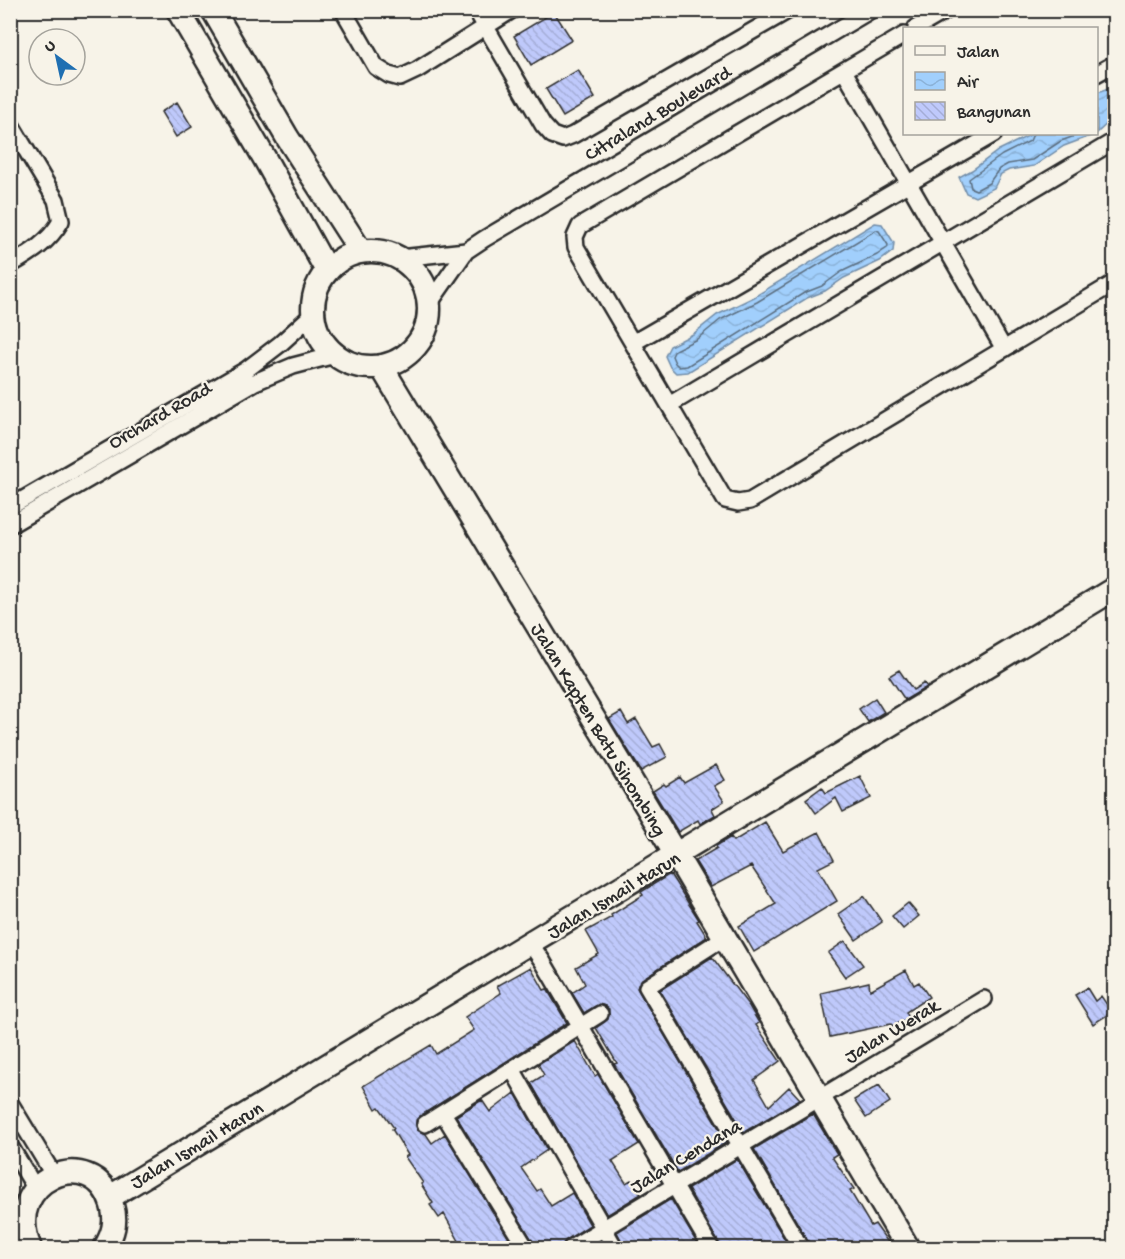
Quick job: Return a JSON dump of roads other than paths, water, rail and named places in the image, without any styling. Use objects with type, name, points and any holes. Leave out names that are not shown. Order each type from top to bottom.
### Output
[{"type":"street","points":[[178,10],[327,271]]},
{"type":"street","points":[[213,10],[287,137],[362,252]]},
{"type":"street","points":[[343,10],[376,67],[389,75],[400,78],[417,70],[512,10]]},
{"type":"street","points":[[477,10],[543,125],[552,135],[563,139],[789,10]]},
{"type":"street","name":"Citraland Boulevard","points":[[429,304],[466,250],[521,215],[587,179],[871,10]]},
{"type":"street","points":[[918,27],[947,10]]},
{"type":"street","points":[[903,36],[580,226],[574,237],[576,247],[725,500],[738,503],[750,501],[1114,282]]},
{"type":"street","points":[[1098,73],[1114,64]]},
{"type":"street","points":[[844,71],[1004,349]]},
{"type":"street","points":[[10,123],[56,200],[61,221],[52,236],[10,265]]},
{"type":"street","points":[[633,343],[992,135]]},
{"type":"street","points":[[669,405],[1114,141]]},
{"type":"street","name":"Citraland Boulevard","points":[[400,258],[466,250]]},
{"type":"street","points":[[375,251],[400,258],[420,278],[429,304],[424,332],[416,344],[400,358],[381,366],[357,365],[335,355],[320,337],[313,314],[316,291],[327,271],[343,258],[362,252],[375,251]]},
{"type":"street","name":"Orchard Road","points":[[10,507],[246,370],[280,344],[313,314]]},
{"type":"street","name":"Orchard Road","points":[[10,525],[255,382],[294,366],[335,355]]},
{"type":"street","name":"Jalan Kapten Batu Sihombing","points":[[381,366],[725,937],[908,1248]]},
{"type":"street","name":"Jalan Ismail Harun","points":[[110,1197],[1114,589]]},
{"type":"street","points":[[725,937],[647,987],[801,1248]]},
{"type":"street","points":[[530,944],[543,962],[711,1248]]},
{"type":"street","name":"Jalan Werak","points":[[819,1098],[984,999]]},
{"type":"street","points":[[425,1124],[600,1014]]},
{"type":"street","points":[[512,1069],[615,1248]]},
{"type":"street","name":"Jalan Cendana","points":[[572,1248],[819,1098]]},
{"type":"street","points":[[10,1103],[44,1180]]},
{"type":"street","points":[[443,1113],[526,1248]]},
{"type":"street","points":[[10,1146],[44,1180]]},
{"type":"street","points":[[30,1248],[15,1228],[26,1197],[44,1180],[70,1172],[86,1175],[99,1184],[110,1197],[116,1216],[113,1236],[105,1248]]},
{"type":"water","points":[[1114,87],[1114,117],[1098,132],[1098,93]]},
{"type":"water","points":[[1030,135],[1093,135],[1064,146],[1034,166],[1009,170],[1001,174],[994,188],[975,197],[966,193],[959,177],[999,150]]},
{"type":"water","points":[[875,223],[882,224],[894,243],[893,251],[880,261],[844,278],[825,291],[807,298],[688,372],[676,373],[670,367],[665,356],[670,346],[693,334],[717,315],[754,297]]}]
